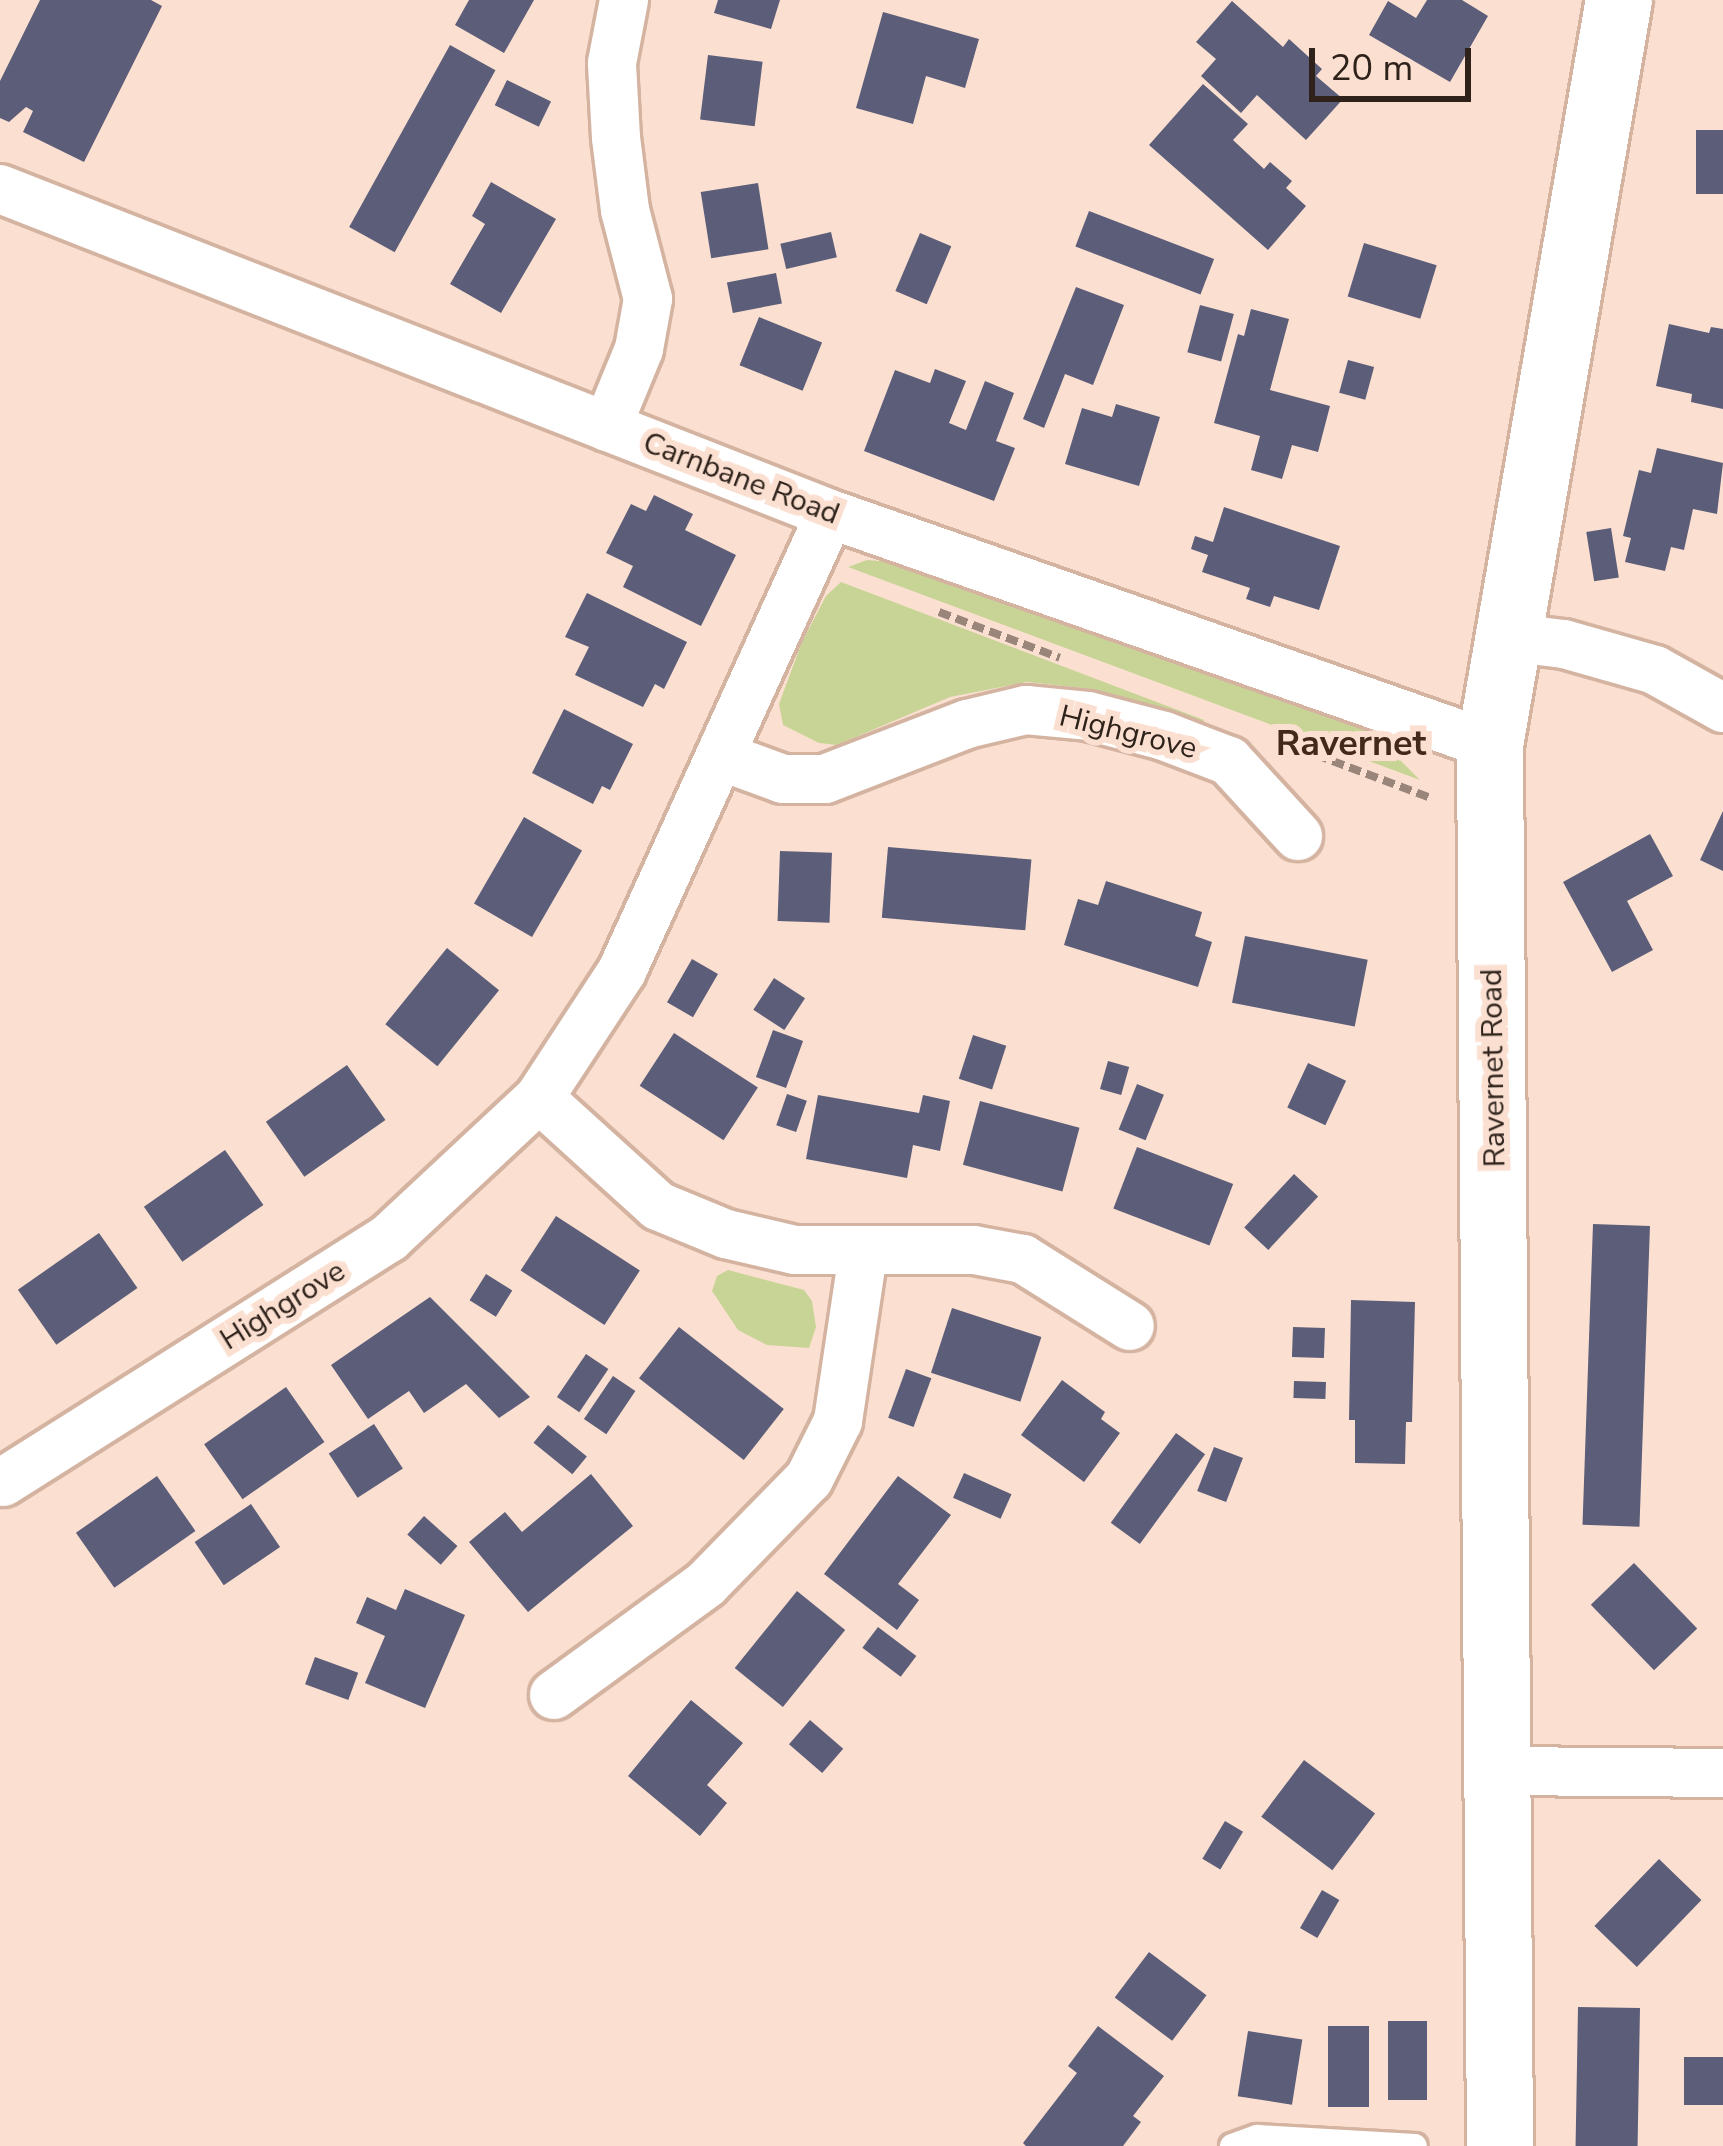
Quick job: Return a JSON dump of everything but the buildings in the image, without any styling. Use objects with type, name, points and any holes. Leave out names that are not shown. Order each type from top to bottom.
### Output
[{"type":"street","points":[[607,428],[639,349],[648,299],[625,210],[616,138],[612,63],[624,0]]},
{"type":"street","name":"Ravernet Road","points":[[1500,2146],[1490,745],[1618,0]]},
{"type":"street","name":"Carnbane Road","points":[[0,189],[830,514],[1490,745]]},
{"type":"street","name":"Highgrove","points":[[3,1482],[389,1238],[538,1098],[622,971],[830,514]]},
{"type":"street","points":[[1505,637],[1564,644],[1655,670],[1723,708]]},
{"type":"street","name":"Highgrove","points":[[723,757],[783,779],[825,779],[986,719],[1026,710],[1088,716],[1164,736],[1229,761],[1298,836]]},
{"type":"street","points":[[538,1098],[658,1206],[749,1240],[795,1250],[974,1250],[1023,1259],[1130,1326]]},
{"type":"street","points":[[554,1695],[706,1584],[808,1479],[838,1421],[863,1253]]},
{"type":"street","points":[[1500,1771],[1723,1773]]},
{"type":"lane","points":[[1232,2146],[1257,2137],[1415,2146]]},
{"type":"green space","points":[[867,560],[891,562],[1329,715],[1374,734],[1420,780],[848,567]]},
{"type":"green space","points":[[841,582],[1204,720],[1202,725],[1091,689],[1027,682],[950,697],[837,745],[819,743],[783,725],[779,704],[802,642],[826,596]]},
{"type":"green space","points":[[728,1270],[804,1290],[812,1301],[816,1327],[809,1348],[767,1345],[738,1330],[712,1291],[717,1276]]},
{"type":"district","name":"Ravernet","points":[[1351,744]]}]
